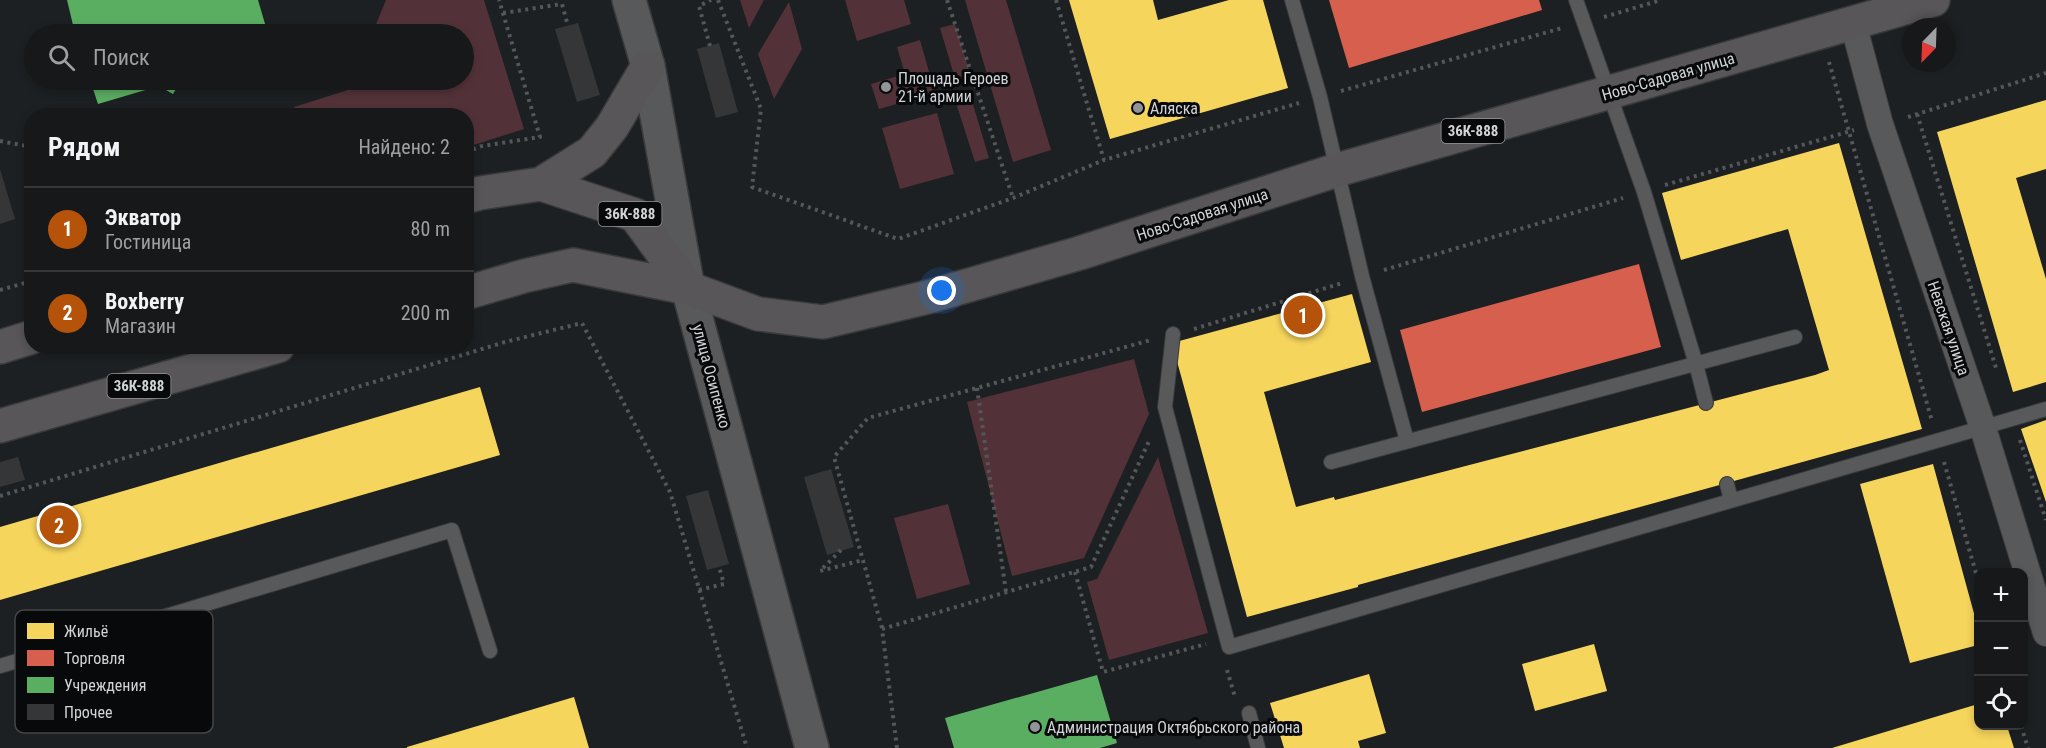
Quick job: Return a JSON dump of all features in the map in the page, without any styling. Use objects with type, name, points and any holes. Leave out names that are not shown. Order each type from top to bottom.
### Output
[{"type":"main road","name":"улица Осипенко","points":[[629,0],[648,66],[688,288],[812,748]]},
{"type":"main road","name":"Ново-Садовая улица","points":[[474,291],[524,276],[573,266],[688,288],[758,314],[823,322],[928,297],[1124,240],[1337,170],[1853,23],[1917,2]]},
{"type":"main road","points":[[541,184],[592,152],[612,127],[648,66]]},
{"type":"main road","name":"36К-888","points":[[474,195],[541,184],[635,215],[688,288]]},
{"type":"main road","points":[[0,347],[24,340]]},
{"type":"main road","name":"36К-888","points":[[0,426],[250,354]]},
{"type":"street","name":"Невская улица","points":[[1853,23],[1880,124],[1983,428],[2046,633]]},
{"type":"lane","points":[[1292,0],[1320,97],[1362,276],[1407,441]]},
{"type":"lane","points":[[1576,0],[1644,192],[1706,403]]},
{"type":"lane","points":[[1173,334],[1165,407],[1229,646],[2046,409]]},
{"type":"lane","points":[[1331,462],[1795,337]]},
{"type":"lane","points":[[1726,484],[1731,500]]},
{"type":"lane","points":[[186,610],[452,530],[490,651]]},
{"type":"lane","points":[[0,666],[15,661]]},
{"type":"lane","points":[[1249,713],[1258,748]]},
{"type":"path","points":[[474,149],[540,136],[499,0]]},
{"type":"path","points":[[710,46],[699,6],[711,0]]},
{"type":"path","points":[[718,0],[761,109],[752,187],[898,239],[1013,198],[1104,160]]},
{"type":"path","points":[[947,0],[1013,198]]},
{"type":"path","points":[[503,13],[562,4],[568,26]]},
{"type":"path","points":[[897,748],[882,629],[834,457],[867,418],[1173,334],[1644,192],[1917,114],[2046,73]]},
{"type":"path","points":[[1917,114],[2046,519]]},
{"type":"path","points":[[1848,132],[1975,568]]},
{"type":"path","points":[[0,141],[24,146]]},
{"type":"path","points":[[0,290],[24,282]]},
{"type":"path","points":[[474,351],[582,323],[670,492],[747,748]]},
{"type":"path","points":[[0,496],[466,354]]},
{"type":"path","points":[[977,388],[1006,592]]},
{"type":"path","points":[[882,629],[1092,567],[1165,407]]},
{"type":"path","points":[[841,550],[820,571],[863,560]]},
{"type":"path","points":[[699,590],[724,584],[719,567]]},
{"type":"path","points":[[1075,572],[1103,672],[1227,638]]},
{"type":"path","points":[[2022,730],[2028,748]]},
{"type":"shaded area","points":[[386,0],[484,0],[524,129],[474,145],[474,108],[294,108],[348,90],[474,90],[474,24],[376,24]]},
{"type":"shaded area","points":[[740,0],[764,0],[749,28]]},
{"type":"shaded area","points":[[845,0],[904,0],[911,24],[857,41]]},
{"type":"shaded area","points":[[965,0],[1006,0],[1051,150],[1013,162]]},
{"type":"shaded area","points":[[789,2],[802,49],[774,99],[758,54]]},
{"type":"shaded area","points":[[955,24],[972,80],[957,85],[940,28]]},
{"type":"shaded area","points":[[920,40],[935,93],[879,109],[871,84],[905,74],[897,47]]},
{"type":"shaded area","points":[[972,101],[989,158],[975,162],[957,106]]},
{"type":"shaded area","points":[[937,113],[954,174],[900,189],[882,128]]},
{"type":"shaded area","points":[[1134,359],[1149,414],[1084,558],[1012,576],[967,402]]},
{"type":"shaded area","points":[[1158,457],[1208,633],[1109,660],[1087,582],[1097,579]]},
{"type":"shaded area","points":[[948,504],[970,584],[917,599],[894,518]]},
{"type":"building: Жильё","points":[[1069,0],[1153,0],[1158,20],[1229,0],[1263,0],[1288,88],[1110,139]]},
{"type":"building: Жильё","points":[[2046,100],[2046,169],[2016,178],[2046,279],[2046,382],[2013,392],[1937,132]]},
{"type":"building: Жильё","points":[[1839,143],[1922,429],[1247,617],[1172,343],[1352,294],[1371,362],[1264,392],[1296,507],[1334,497],[1335,500],[1815,375],[1829,370],[1788,229],[1681,260],[1662,193]]},
{"type":"building: Жильё","points":[[480,387],[500,455],[0,600],[0,527]]},
{"type":"building: Жильё","points":[[2046,420],[2046,502],[2021,429]]},
{"type":"building: Жильё","points":[[1933,464],[1974,613],[1974,646],[1910,663],[1860,484]]},
{"type":"building: Жильё","points":[[1594,644],[1607,691],[1535,711],[1522,664]]},
{"type":"building: Жильё","points":[[1369,674],[1386,733],[1358,741],[1360,748],[1284,748],[1270,703]]},
{"type":"building: Жильё","points":[[574,697],[589,748],[407,748],[407,747]]},
{"type":"building: Жильё","points":[[1974,705],[1974,730],[2008,730],[2014,748],[1832,748]]},
{"type":"building: Торговля","points":[[1329,0],[1539,0],[1542,10],[1349,68]]},
{"type":"building: Торговля","points":[[1639,264],[1661,347],[1422,412],[1400,330]]},
{"type":"building: Учреждения","points":[[67,0],[258,0],[265,24],[73,24]]},
{"type":"building: Учреждения","points":[[93,90],[145,90],[98,104]]},
{"type":"building: Учреждения","points":[[1097,675],[1117,743],[1100,748],[954,748],[945,718]]},
{"type":"building: Прочее","points":[[578,23],[600,95],[577,102],[555,29]]},
{"type":"building: Прочее","points":[[719,43],[738,112],[716,118],[697,49]]},
{"type":"building: Прочее","points":[[0,169],[15,219],[0,224]]},
{"type":"building: Прочее","points":[[18,457],[25,480],[0,487],[0,462]]},
{"type":"building: Прочее","points":[[831,469],[854,547],[827,555],[804,477]]},
{"type":"building: Прочее","points":[[708,490],[729,564],[707,570],[686,496]]},
{"type":"place","name":"Площадь Героев 21-й армии","points":[[886,87]]},
{"type":"place","name":"Аляска","points":[[1138,108]]},
{"type":"place","name":"Экватор","points":[[1303,315]]},
{"type":"place","name":"Boxberry","points":[[59,525]]},
{"type":"place","name":"Администрация Октябрьского района","points":[[1035,727]]}]
